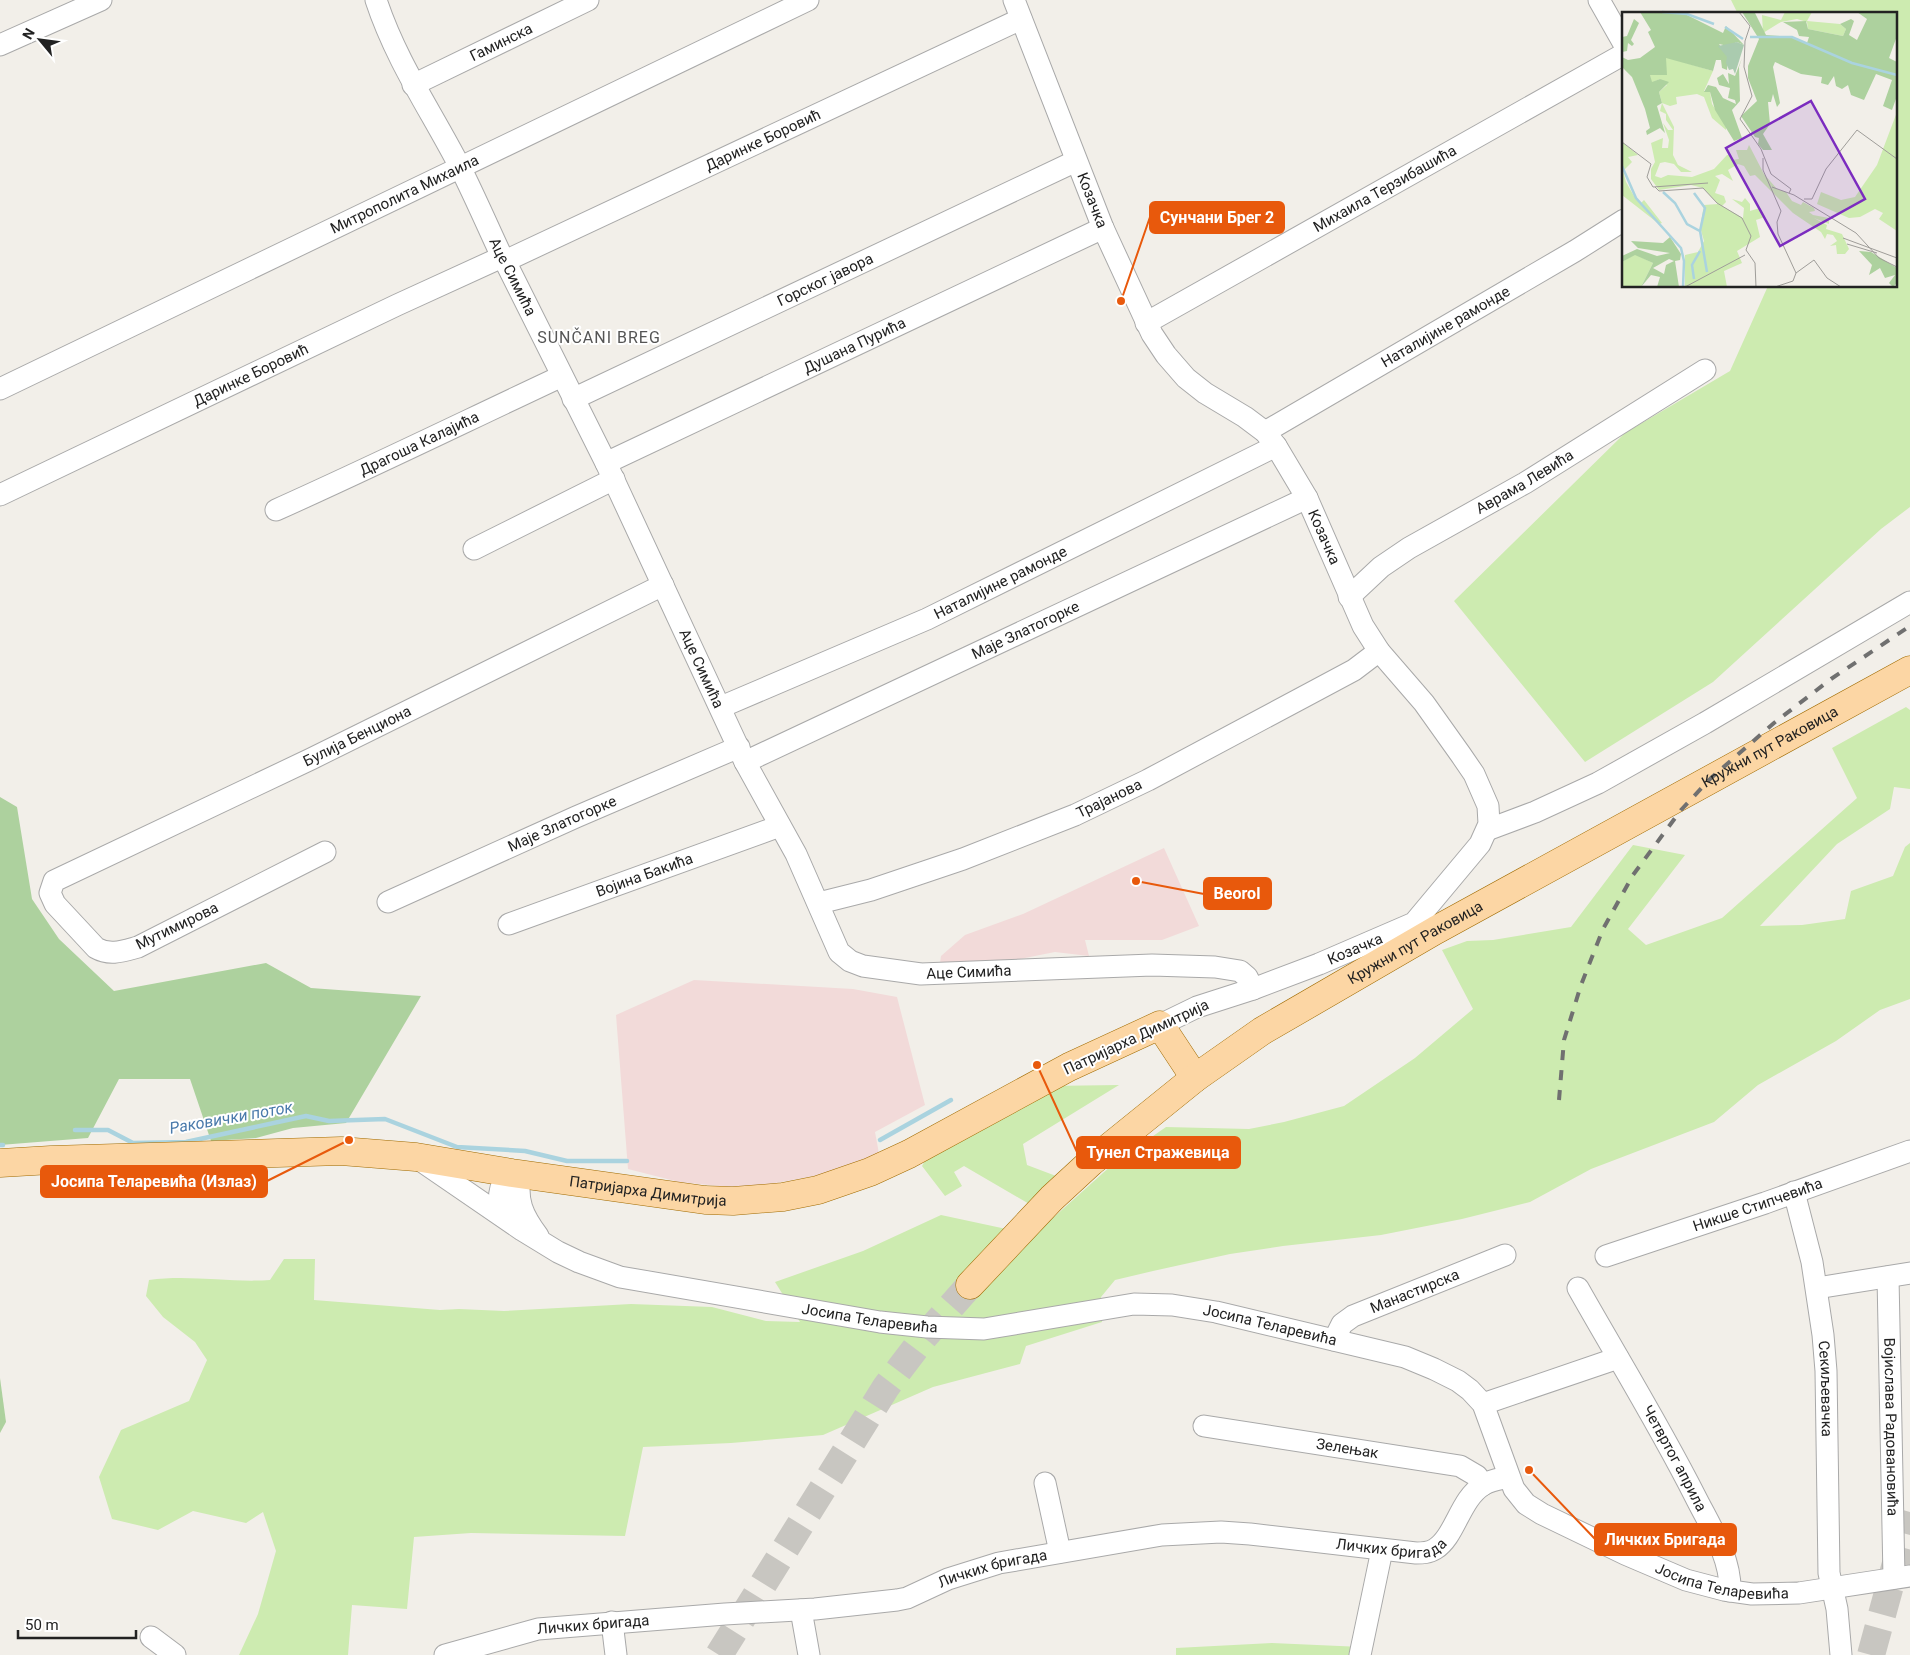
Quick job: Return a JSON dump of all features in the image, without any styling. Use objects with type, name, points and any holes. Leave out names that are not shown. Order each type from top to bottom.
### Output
[{"type":"main road","name":"Кружни пут Раковица","points":[[970,1285],[1070,1181],[1121,1137],[1195,1078],[1245,1042],[1436,930],[1910,670]]},
{"type":"main road","points":[[1160,1025],[1195,1078]]},
{"type":"main road","name":"Патријарха Димитрија","points":[[0,1163],[341,1151],[416,1157],[517,1174],[705,1200],[760,1199],[818,1190],[861,1176],[900,1158],[1069,1067],[1160,1025]]},
{"type":"street","points":[[0,45],[101,0]]},
{"type":"street","name":"Аце Симића","points":[[376,0],[394,46],[413,85],[460,167],[610,471],[742,754],[796,854],[839,952],[850,961],[863,966],[921,974],[1152,965],[1228,968],[1240,972],[1247,977],[1253,989]]},
{"type":"street","name":"Гаминска","points":[[413,85],[588,0]]},
{"type":"street","name":"Митрополита Михаила","points":[[0,389],[808,0]]},
{"type":"street","points":[[1598,0],[1622,41]]},
{"type":"street","name":"Козачка","points":[[1018,9],[1103,228],[1146,323],[1166,355],[1186,378],[1245,417],[1271,439],[1307,498],[1363,626],[1379,651],[1424,703],[1474,774],[1488,806],[1490,818],[1487,830],[1476,850],[1450,878],[1414,923],[1319,964],[1253,989]]},
{"type":"street","name":"Даринке Боровић","points":[[0,495],[397,305],[504,259],[1018,9]]},
{"type":"street","name":"Михаила Терзибашића","points":[[1146,323],[1622,55]]},
{"type":"street","name":"Горског јавора","points":[[573,399],[1076,161]]},
{"type":"street","name":"Наталијине рамонде","points":[[721,707],[927,619],[1271,439],[1622,221]]},
{"type":"street","name":"Душана Пурића","points":[[474,548],[610,471],[1103,228]]},
{"type":"street","name":"Аврама Левића","points":[[1349,597],[1381,567],[1408,548],[1525,484],[1705,370]]},
{"type":"street","name":"Драгоша Калајића","points":[[276,510],[384,462],[446,430],[562,376]]},
{"type":"street","name":"Маје Златогорке","points":[[388,902],[559,825],[742,754],[1307,498]]},
{"type":"street","name":"Булија Бенциона","points":[[51,887],[54,881],[319,754],[663,585]]},
{"type":"street","points":[[1487,830],[1535,812],[1598,783],[1705,723],[1910,602]]},
{"type":"street","name":"Трајанова","points":[[818,903],[871,890],[1075,816],[1354,670],[1379,651]]},
{"type":"street","name":"Војина Бакића","points":[[509,924],[780,826]]},
{"type":"street","name":"Мутимирова","points":[[51,887],[50,893],[55,904],[96,948],[104,952],[113,953],[138,947],[325,852]]},
{"type":"street","name":"Патријарха Димитрија","points":[[1160,1025],[1197,1007],[1253,989]]},
{"type":"street","name":"Никше Стипчевића","points":[[1606,1256],[1910,1151]]},
{"type":"street","name":"Јосипа Теларевића","points":[[416,1157],[504,1217],[578,1262],[620,1277],[880,1322],[927,1327],[984,1329],[1134,1304],[1172,1305],[1216,1312],[1404,1357],[1434,1368],[1458,1381],[1483,1404],[1509,1477],[1519,1497],[1526,1504],[1542,1514],[1625,1554],[1686,1580],[1730,1591],[1769,1594],[1799,1593],[1902,1577]]},
{"type":"street","points":[[504,1217],[499,1200],[500,1189],[504,1180],[517,1174]]},
{"type":"street","name":"Јосипа Теларевића","points":[[517,1174],[521,1209],[526,1220],[541,1240]]},
{"type":"street","name":"Секиљевачка","points":[[1794,1192],[1817,1288],[1823,1335],[1826,1371],[1829,1573],[1837,1609],[1841,1655]]},
{"type":"street","name":"Манастирска","points":[[1334,1340],[1342,1324],[1353,1316],[1505,1255]]},
{"type":"street","points":[[1817,1288],[1910,1273]]},
{"type":"street","name":"Војислава Радовановића","points":[[1888,1277],[1902,1577]]},
{"type":"street","name":"Четвртог априла","points":[[1578,1288],[1667,1441],[1715,1536],[1728,1565],[1730,1591]]},
{"type":"street","points":[[1483,1404],[1618,1358]]},
{"type":"street","name":"Зелењак","points":[[1204,1426],[1460,1466],[1477,1476],[1483,1485]]},
{"type":"street","name":"Личких бригада","points":[[445,1655],[538,1629],[612,1622],[801,1610],[906,1598],[948,1579],[999,1563],[1162,1535],[1221,1532],[1382,1550],[1427,1552],[1435,1549],[1443,1542],[1468,1500],[1483,1485],[1509,1477]]},
{"type":"street","points":[[1045,1483],[1060,1552]]},
{"type":"street","points":[[1360,1655],[1382,1550]]},
{"type":"street","points":[[801,1610],[809,1655]]},
{"type":"street","points":[[612,1622],[616,1655]]},
{"type":"street","points":[[151,1637],[175,1655]]},
{"type":"shaded area","points":[[1164,848],[1199,926],[1162,940],[1085,940],[1089,956],[1055,952],[989,965],[939,970],[941,956],[965,935],[1023,914]]},
{"type":"shaded area","points":[[694,980],[853,989],[897,997],[925,1105],[875,1132],[880,1159],[854,1169],[770,1184],[729,1187],[679,1182],[628,1169],[616,1015]]},
{"type":"green space","points":[[1731,0],[1910,0],[1910,507],[1881,529],[1713,682],[1585,762],[1454,601],[1625,433],[1730,371],[1767,288],[1898,288],[1898,12],[1737,12]]},
{"type":"green space","points":[[1906,707],[1910,710],[1910,789],[1894,787],[1890,809],[1837,844],[1760,926],[1802,925],[1845,919],[1851,891],[1893,876],[1905,847],[1910,843],[1910,999],[1880,1010],[1836,1041],[1758,1085],[1714,1122],[1591,1169],[1530,1202],[1462,1219],[1381,1235],[1230,1254],[1115,1280],[1101,1297],[1102,1322],[1026,1346],[1020,1364],[933,1387],[823,1435],[731,1443],[643,1447],[625,1536],[471,1533],[414,1537],[407,1609],[352,1605],[348,1655],[239,1655],[258,1614],[276,1551],[263,1512],[246,1523],[193,1511],[158,1530],[112,1519],[99,1477],[121,1430],[189,1401],[207,1360],[195,1342],[163,1317],[146,1296],[149,1280],[179,1278],[270,1280],[284,1259],[315,1259],[314,1300],[440,1310],[504,1311],[631,1304],[712,1307],[766,1321],[800,1322],[775,1282],[863,1251],[941,1215],[1034,1235],[1113,1164],[1166,1127],[1249,1129],[1344,1106],[1415,1058],[1473,1009],[1442,950],[1467,941],[1493,940],[1571,927],[1633,845],[1685,855],[1628,929],[1646,945],[1722,918],[1857,798],[1832,748]]},
{"type":"green space","points":[[0,797],[17,807],[32,899],[59,939],[114,991],[266,963],[311,988],[421,996],[346,1123],[293,1128],[256,1138],[211,1141],[190,1079],[119,1079],[88,1138],[0,1145]]},
{"type":"green space","points":[[1119,1085],[1023,1144],[1027,1165],[1064,1179],[1031,1205],[964,1166],[954,1172],[962,1186],[945,1196],[922,1166],[929,1153],[1048,1086]]},
{"type":"green space","points":[[0,1378],[6,1422],[0,1433]]},
{"type":"green space","points":[[1272,1643],[1362,1647],[1360,1655],[1176,1655],[1176,1648]]},
{"type":"waterway","name":"Раковички поток","points":[[880,1140],[951,1100]]},
{"type":"waterway","name":"Раковички поток","points":[[75,1130],[108,1130],[133,1143],[186,1142],[306,1116],[329,1121],[385,1119],[457,1147],[525,1151],[567,1161],[627,1161]]},
{"type":"tunnel","points":[[719,1655],[886,1387],[924,1337],[970,1285]]},
{"type":"tunnel","points":[[1871,1655],[1910,1512]]},
{"type":"railway","points":[[1559,1100],[1564,1040],[1581,985],[1603,929],[1633,875],[1681,810],[1711,778],[1774,723],[1831,679],[1910,626]]},
{"type":"place","name":"Сунчани Брег 2","points":[[1121,301]]},
{"type":"place","name":"Beorol","points":[[1136,881]]},
{"type":"place","name":"Тунел Стражевица","points":[[1037,1065]]},
{"type":"place","name":"Јосипа Теларевића (Излаз)","points":[[349,1140]]},
{"type":"place","name":"Личких Бригада","points":[[1529,1470]]},
{"type":"district","name":"SUNČANI BREG","points":[[599,337]]}]
